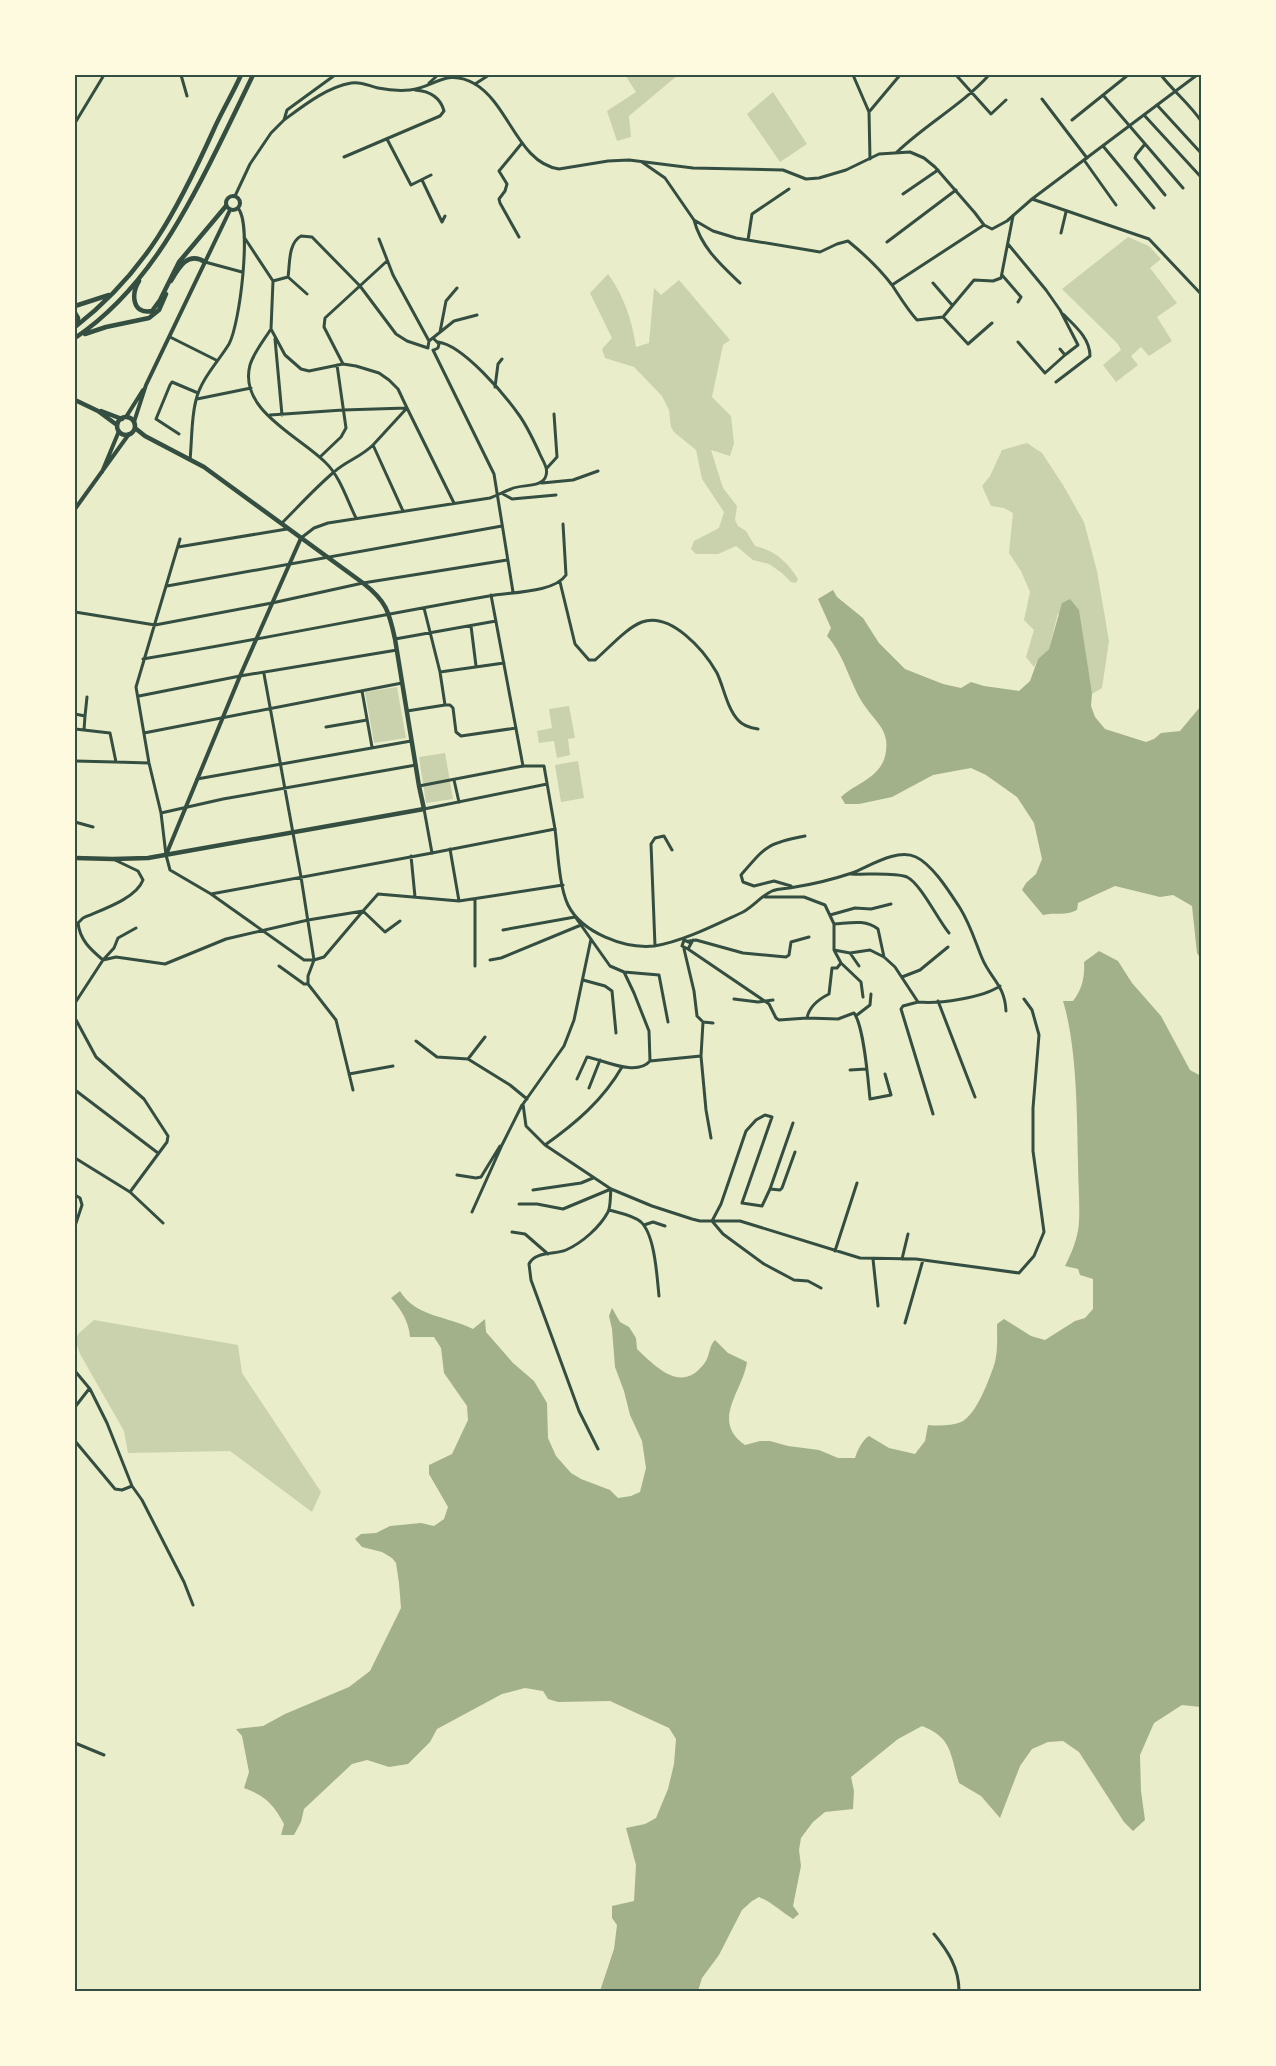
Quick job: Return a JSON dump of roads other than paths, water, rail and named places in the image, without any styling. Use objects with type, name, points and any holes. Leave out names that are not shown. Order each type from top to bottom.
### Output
[{"type":"main road","points":[[76,326],[112,294],[145,257],[169,222],[241,75]]},
{"type":"main road","points":[[76,337],[108,313],[144,271],[174,230],[253,75]]},
{"type":"main road","points":[[75,508],[135,425],[146,385],[205,262],[228,208],[226,199],[235,196],[240,201],[238,208],[228,208],[179,262],[156,307],[152,311],[144,312],[137,308],[133,295],[144,271]]},
{"type":"main road","points":[[175,274],[193,257],[205,262]]},
{"type":"main road","points":[[76,337],[106,327],[145,320],[154,315],[161,306],[179,262]]},
{"type":"main road","points":[[75,306],[112,294]]},
{"type":"main road","points":[[75,314],[78,318],[76,326]]},
{"type":"main road","points":[[102,473],[118,428],[146,385]]},
{"type":"main road","points":[[75,400],[124,418],[135,425],[145,436],[204,467],[363,583],[384,602],[390,615],[395,639],[424,809],[166,855],[113,859],[75,858]]},
{"type":"main road","points":[[93,408],[125,435],[145,436]]},
{"type":"main road","points":[[166,855],[196,779],[301,538]]},
{"type":"street","points":[[75,123],[104,75]]},
{"type":"street","points":[[181,75],[187,96]]},
{"type":"street","points":[[284,120],[287,110],[335,75]]},
{"type":"street","points":[[413,90],[438,75]]},
{"type":"street","points":[[476,84],[489,75]]},
{"type":"street","points":[[853,75],[869,112],[870,159]]},
{"type":"street","points":[[956,75],[991,114],[1006,100]]},
{"type":"street","points":[[897,152],[972,93],[989,75]]},
{"type":"street","points":[[1072,120],[1128,75]]},
{"type":"street","points":[[1161,75],[1174,93],[1196,113],[1201,121]]},
{"type":"street","points":[[429,82],[457,77],[476,84],[500,107],[522,143],[541,162],[552,168],[559,169],[608,161],[640,161],[693,168],[783,170],[806,179],[819,178],[846,170],[879,154],[910,152],[924,158],[938,171],[984,225],[992,229],[1197,75]]},
{"type":"street","points":[[869,112],[898,76]]},
{"type":"street","points":[[235,196],[260,149],[284,120],[338,87],[352,83],[364,83],[389,90],[430,91],[442,104],[444,111],[440,116],[344,157]]},
{"type":"street","points":[[1103,95],[1183,188]]},
{"type":"street","points":[[1042,99],[1116,205]]},
{"type":"street","points":[[1157,105],[1201,153]]},
{"type":"street","points":[[1144,116],[1200,176]]},
{"type":"street","points":[[387,139],[411,185],[430,175]]},
{"type":"street","points":[[519,237],[500,203],[499,199],[507,184],[499,171],[522,143]]},
{"type":"street","points":[[1145,144],[1135,158],[1165,195]]},
{"type":"street","points":[[1103,146],[1154,208]]},
{"type":"street","points":[[640,161],[665,178],[694,220],[702,243],[740,283]]},
{"type":"street","points":[[903,194],[938,171]]},
{"type":"street","points":[[422,180],[441,222],[445,216]]},
{"type":"street","points":[[748,240],[752,214],[789,189]]},
{"type":"street","points":[[887,242],[956,190]]},
{"type":"street","points":[[1032,199],[1149,239],[1201,294]]},
{"type":"street","points":[[190,460],[198,393],[216,360],[228,344],[236,326],[243,237],[243,216],[238,208]]},
{"type":"street","points":[[1061,232],[1066,212]]},
{"type":"street","points":[[694,220],[713,231],[748,240],[820,252],[837,243],[848,241],[868,257],[917,320],[943,317],[974,280],[997,280],[1002,275],[1012,216]]},
{"type":"street","points":[[892,285],[984,225]]},
{"type":"street","points":[[288,277],[293,242],[301,236],[308,235],[315,239],[360,286],[396,334],[407,341],[433,350],[494,474],[513,592]]},
{"type":"street","points":[[243,237],[273,280],[271,329],[251,364],[249,372],[256,402],[268,415],[320,457],[333,472],[356,518]]},
{"type":"street","points":[[379,239],[387,261],[429,341],[428,348]]},
{"type":"street","points":[[1008,244],[1083,336],[1090,348],[1090,356],[1056,382]]},
{"type":"street","points":[[343,364],[323,322],[327,315],[387,261]]},
{"type":"street","points":[[205,262],[242,272]]},
{"type":"street","points":[[1002,275],[1021,297],[1018,302]]},
{"type":"street","points":[[273,280],[288,277]]},
{"type":"street","points":[[288,277],[306,294]]},
{"type":"street","points":[[933,283],[952,305]]},
{"type":"street","points":[[440,333],[446,301],[457,288]]},
{"type":"street","points":[[1018,342],[1045,373],[1078,345],[1060,310]]},
{"type":"street","points":[[429,341],[454,321],[477,315]]},
{"type":"street","points":[[943,317],[968,344],[992,323]]},
{"type":"street","points":[[271,329],[285,355],[301,369],[319,370],[343,364],[356,366],[379,373],[398,389],[454,503]]},
{"type":"street","points":[[168,336],[216,360]]},
{"type":"street","points":[[275,337],[282,414]]},
{"type":"street","points":[[434,339],[461,352],[521,417],[546,468],[546,476],[540,483]]},
{"type":"street","points":[[433,350],[438,348],[438,342]]},
{"type":"street","points":[[1060,349],[1065,355]]},
{"type":"street","points":[[495,387],[498,364],[502,358]]},
{"type":"street","points":[[320,457],[345,432],[346,428],[337,365]]},
{"type":"street","points":[[179,434],[156,420],[170,385],[172,382],[177,382],[198,393]]},
{"type":"street","points":[[196,399],[251,388]]},
{"type":"street","points":[[268,415],[407,408]]},
{"type":"street","points":[[282,523],[333,472],[364,454],[407,408]]},
{"type":"street","points":[[546,468],[557,457],[554,414]]},
{"type":"street","points":[[373,445],[403,511]]},
{"type":"street","points":[[301,538],[321,525],[498,495],[510,489],[573,480],[598,471]]},
{"type":"street","points":[[503,494],[512,499],[556,495]]},
{"type":"street","points":[[143,659],[256,641],[513,592],[547,588],[560,582],[566,575],[563,524]]},
{"type":"street","points":[[166,586],[502,526]]},
{"type":"street","points":[[178,548],[289,528]]},
{"type":"street","points":[[180,539],[136,687],[170,870],[211,894],[302,959],[314,960],[320,959],[330,951],[378,894],[459,901],[563,885]]},
{"type":"street","points":[[75,612],[155,625],[363,583],[507,560]]},
{"type":"street","points":[[560,582],[575,644],[589,660],[595,660],[634,626],[652,620],[663,621],[680,631],[709,662],[716,672],[732,712],[738,719],[751,728],[758,729]]},
{"type":"street","points":[[491,596],[523,766]]},
{"type":"street","points":[[424,608],[440,672],[445,705]]},
{"type":"street","points":[[395,639],[496,621]]},
{"type":"street","points":[[471,626],[476,666]]},
{"type":"street","points":[[138,696],[240,676],[264,674],[397,650]]},
{"type":"street","points":[[440,672],[504,663]]},
{"type":"street","points":[[264,674],[314,960],[308,976],[308,984],[336,1020],[353,1090]]},
{"type":"street","points":[[144,733],[402,683]]},
{"type":"street","points":[[362,691],[372,747]]},
{"type":"street","points":[[84,730],[87,697]]},
{"type":"street","points":[[406,711],[450,705],[453,708],[456,732],[461,736],[516,728]]},
{"type":"street","points":[[75,714],[85,716]]},
{"type":"street","points":[[327,727],[367,720]]},
{"type":"street","points":[[75,729],[110,733],[116,762]]},
{"type":"street","points":[[196,779],[411,741]]},
{"type":"street","points":[[75,761],[149,763]]},
{"type":"street","points":[[161,813],[284,787],[416,765]]},
{"type":"street","points":[[419,786],[523,766],[544,766],[566,899],[575,917],[610,966],[624,972],[659,975],[668,1022]]},
{"type":"street","points":[[454,780],[459,802]]},
{"type":"street","points":[[432,853],[424,809],[547,784]]},
{"type":"street","points":[[75,822],[93,827]]},
{"type":"street","points":[[211,894],[555,830]]},
{"type":"street","points":[[655,946],[651,844],[655,838],[664,836],[672,850]]},
{"type":"street","points":[[795,887],[774,881],[748,885],[743,882],[741,875],[768,846],[805,836]]},
{"type":"street","points":[[450,849],[459,901]]},
{"type":"street","points":[[572,911],[584,924],[605,937],[636,945],[655,946],[689,940],[746,910],[763,896],[776,890],[849,874],[896,855],[915,856],[924,862],[962,911],[984,962],[1000,986],[1006,1011]]},
{"type":"street","points":[[411,856],[415,897]]},
{"type":"street","points":[[75,858],[75,866]]},
{"type":"street","points":[[78,923],[131,895],[141,886],[143,880],[138,871],[113,859]]},
{"type":"street","points":[[849,874],[897,875],[909,878],[926,897],[949,933]]},
{"type":"street","points":[[763,896],[804,897],[825,904],[834,924],[834,950],[841,963],[861,982],[863,997]]},
{"type":"street","points":[[475,900],[475,966]]},
{"type":"street","points":[[830,915],[855,908],[872,909],[891,904]]},
{"type":"street","points":[[103,960],[116,957],[165,964],[226,939],[308,920],[363,911]]},
{"type":"street","points":[[363,911],[385,932],[400,921]]},
{"type":"street","points":[[503,930],[575,917]]},
{"type":"street","points":[[75,918],[82,939],[103,960]]},
{"type":"street","points":[[834,924],[866,922],[875,927],[878,929],[884,957]]},
{"type":"street","points":[[490,960],[501,958],[581,925]]},
{"type":"street","points":[[75,1003],[103,960],[114,948],[118,938],[136,928]]},
{"type":"street","points":[[689,940],[743,953],[787,957],[791,942],[809,937]]},
{"type":"street","points":[[472,1212],[523,1104],[564,1046],[574,1020],[591,939]]},
{"type":"street","points":[[686,949],[689,940]]},
{"type":"street","points":[[681,941],[686,949],[697,1016],[705,1023],[713,1023]]},
{"type":"street","points":[[902,977],[920,970],[948,947]]},
{"type":"street","points":[[686,949],[765,1001],[771,1006],[779,1020],[838,1019],[854,1013],[857,1016]]},
{"type":"street","points":[[834,950],[850,953],[870,950],[884,957],[895,967],[918,1002]]},
{"type":"street","points":[[850,953],[859,966]]},
{"type":"street","points":[[807,1018],[809,1010],[829,994],[832,968],[837,968],[841,963]]},
{"type":"street","points":[[279,966],[304,984],[308,984]]},
{"type":"street","points":[[624,972],[649,1031],[650,1060]]},
{"type":"street","points":[[583,980],[605,986],[612,991],[616,1033]]},
{"type":"street","points":[[933,1114],[901,1009],[903,1006],[918,1002],[938,1001],[993,991],[1000,986]]},
{"type":"street","points":[[857,1016],[870,1005],[871,994]]},
{"type":"street","points":[[734,999],[758,1002],[773,1000]]},
{"type":"street","points":[[523,1104],[526,1126],[545,1145],[611,1189],[652,1206],[692,1219],[740,1221],[860,1258],[923,1260],[1019,1274],[1034,1256],[1044,1232],[1033,1151],[1033,1108],[1039,1035],[1032,1010],[1024,999]]},
{"type":"street","points":[[938,1001],[975,1097]]},
{"type":"street","points":[[857,1016],[870,1099],[891,1095],[885,1074]]},
{"type":"street","points":[[704,1017],[701,1056],[711,1138]]},
{"type":"street","points":[[75,1018],[96,1057],[144,1099],[167,1134],[168,1140],[130,1192]]},
{"type":"street","points":[[468,1059],[485,1037]]},
{"type":"street","points":[[416,1041],[437,1057],[468,1059],[527,1098]]},
{"type":"street","points":[[577,1079],[585,1059],[590,1058],[622,1067],[645,1065],[650,1060],[701,1056]]},
{"type":"street","points":[[589,1088],[600,1060]]},
{"type":"street","points":[[349,1074],[393,1066]]},
{"type":"street","points":[[545,1145],[603,1097],[622,1067]]},
{"type":"street","points":[[850,1070],[866,1069]]},
{"type":"street","points":[[75,1090],[158,1153]]},
{"type":"street","points":[[712,1221],[721,1204],[746,1131],[756,1120],[765,1115],[772,1117],[742,1203],[762,1206],[793,1123]]},
{"type":"street","points":[[457,1174],[481,1177],[496,1150],[502,1145]]},
{"type":"street","points":[[770,1189],[780,1190],[782,1188],[795,1152]]},
{"type":"street","points":[[75,1158],[130,1192],[163,1223]]},
{"type":"street","points":[[533,1190],[581,1183],[594,1177]]},
{"type":"street","points":[[836,1251],[857,1183]]},
{"type":"street","points":[[519,1204],[537,1204],[563,1209],[611,1189]]},
{"type":"street","points":[[598,1449],[579,1412],[531,1280],[529,1264],[531,1259],[566,1250],[598,1225],[609,1210],[611,1189]]},
{"type":"street","points":[[75,1195],[80,1198],[82,1205],[75,1226]]},
{"type":"street","points":[[609,1210],[634,1217],[644,1225],[654,1251],[659,1296]]},
{"type":"street","points":[[712,1221],[723,1234],[764,1264],[794,1280],[808,1281],[821,1288]]},
{"type":"street","points":[[644,1225],[653,1222],[665,1226]]},
{"type":"street","points":[[512,1232],[525,1234],[548,1254]]},
{"type":"street","points":[[902,1259],[908,1234]]},
{"type":"street","points":[[873,1259],[878,1306]]},
{"type":"street","points":[[905,1323],[923,1260]]},
{"type":"street","points":[[75,1371],[90,1389],[108,1423],[132,1486],[142,1500],[184,1582],[193,1605]]},
{"type":"street","points":[[75,1407],[90,1389]]},
{"type":"street","points":[[75,1441],[115,1489],[122,1490],[132,1486]]},
{"type":"street","points":[[75,1743],[104,1755]]},
{"type":"street","points":[[933,1934],[946,1949],[952,1961],[958,1975],[959,1991]]}]
